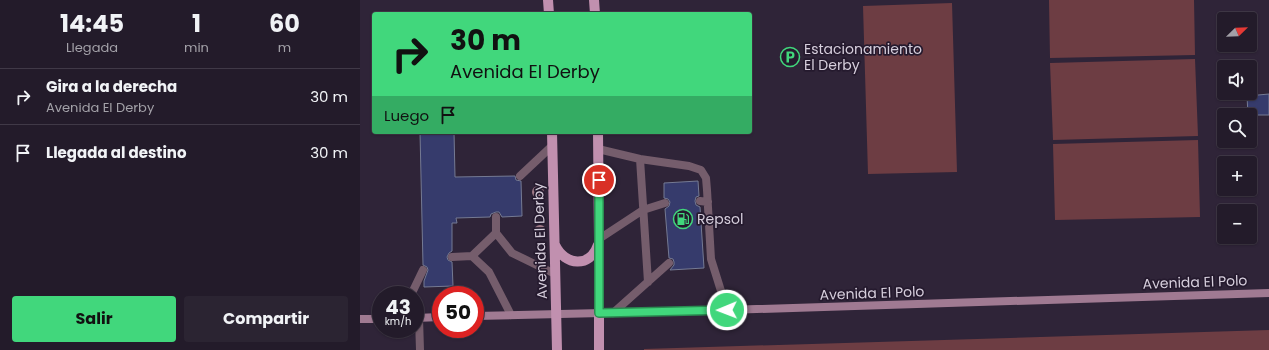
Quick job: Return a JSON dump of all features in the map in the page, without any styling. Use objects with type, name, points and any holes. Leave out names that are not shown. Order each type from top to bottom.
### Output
[{"type":"main road","points":[[548,0],[549,12]]},
{"type":"main road","points":[[594,0],[595,12]]},
{"type":"main road","name":"Avenida El Derby","points":[[552,134],[557,350]]},
{"type":"main road","points":[[598,134],[599,350]]},
{"type":"main road","points":[[554,239],[555,245],[561,255],[566,259],[577,262],[589,258],[597,250],[599,239]]},
{"type":"main road","name":"Avenida El Polo","points":[[484,316],[727,310],[1269,293]]},
{"type":"main road","points":[[360,319],[372,319]]},
{"type":"lane","points":[[520,176],[552,146]]},
{"type":"lane","points":[[598,149],[640,159],[689,166],[701,170],[706,178],[704,202],[707,260],[727,310]]},
{"type":"lane","points":[[640,159],[648,282]]},
{"type":"lane","points":[[599,239],[643,210],[664,203]]},
{"type":"lane","points":[[496,217],[496,233],[512,253],[555,274]]},
{"type":"lane","points":[[452,258],[472,256],[496,233]]},
{"type":"lane","points":[[472,256],[489,272],[511,314]]},
{"type":"lane","points":[[613,313],[669,263]]},
{"type":"lane","points":[[415,286],[423,270]]},
{"type":"lane","points":[[419,338],[420,350]]},
{"type":"shaded area","points":[[1049,0],[1194,0],[1195,55],[1050,58]]},
{"type":"shaded area","points":[[952,3],[957,172],[868,174],[863,6]]},
{"type":"shaded area","points":[[1195,59],[1198,136],[1053,140],[1050,63]]},
{"type":"shaded area","points":[[1198,140],[1200,217],[1055,220],[1053,144]]},
{"type":"shaded area","points":[[1269,330],[1269,350],[644,350],[644,349]]},
{"type":"building","points":[[1269,94],[1269,115],[1257,115],[1257,108],[1248,108],[1247,100],[1257,100],[1257,95]]},
{"type":"building","points":[[420,134],[454,134],[455,177],[515,176],[516,180],[521,181],[522,216],[502,217],[499,212],[496,212],[491,214],[490,217],[456,218],[457,223],[452,223],[452,251],[447,257],[448,260],[452,262],[453,286],[424,287],[424,281],[428,270],[427,267],[423,265]]},
{"type":"building","name":"Repsol","points":[[698,181],[699,196],[696,197],[695,201],[696,205],[700,207],[704,268],[670,270],[674,265],[674,262],[673,259],[669,258],[665,209],[669,206],[670,202],[668,199],[664,198],[664,183]]},
{"type":"place","name":"Estacionamiento El Derby","points":[[790,57]]},
{"type":"place","name":"Repsol","points":[[683,219]]},
{"type":"route","points":[[599,180],[599,313],[727,310]]}]
